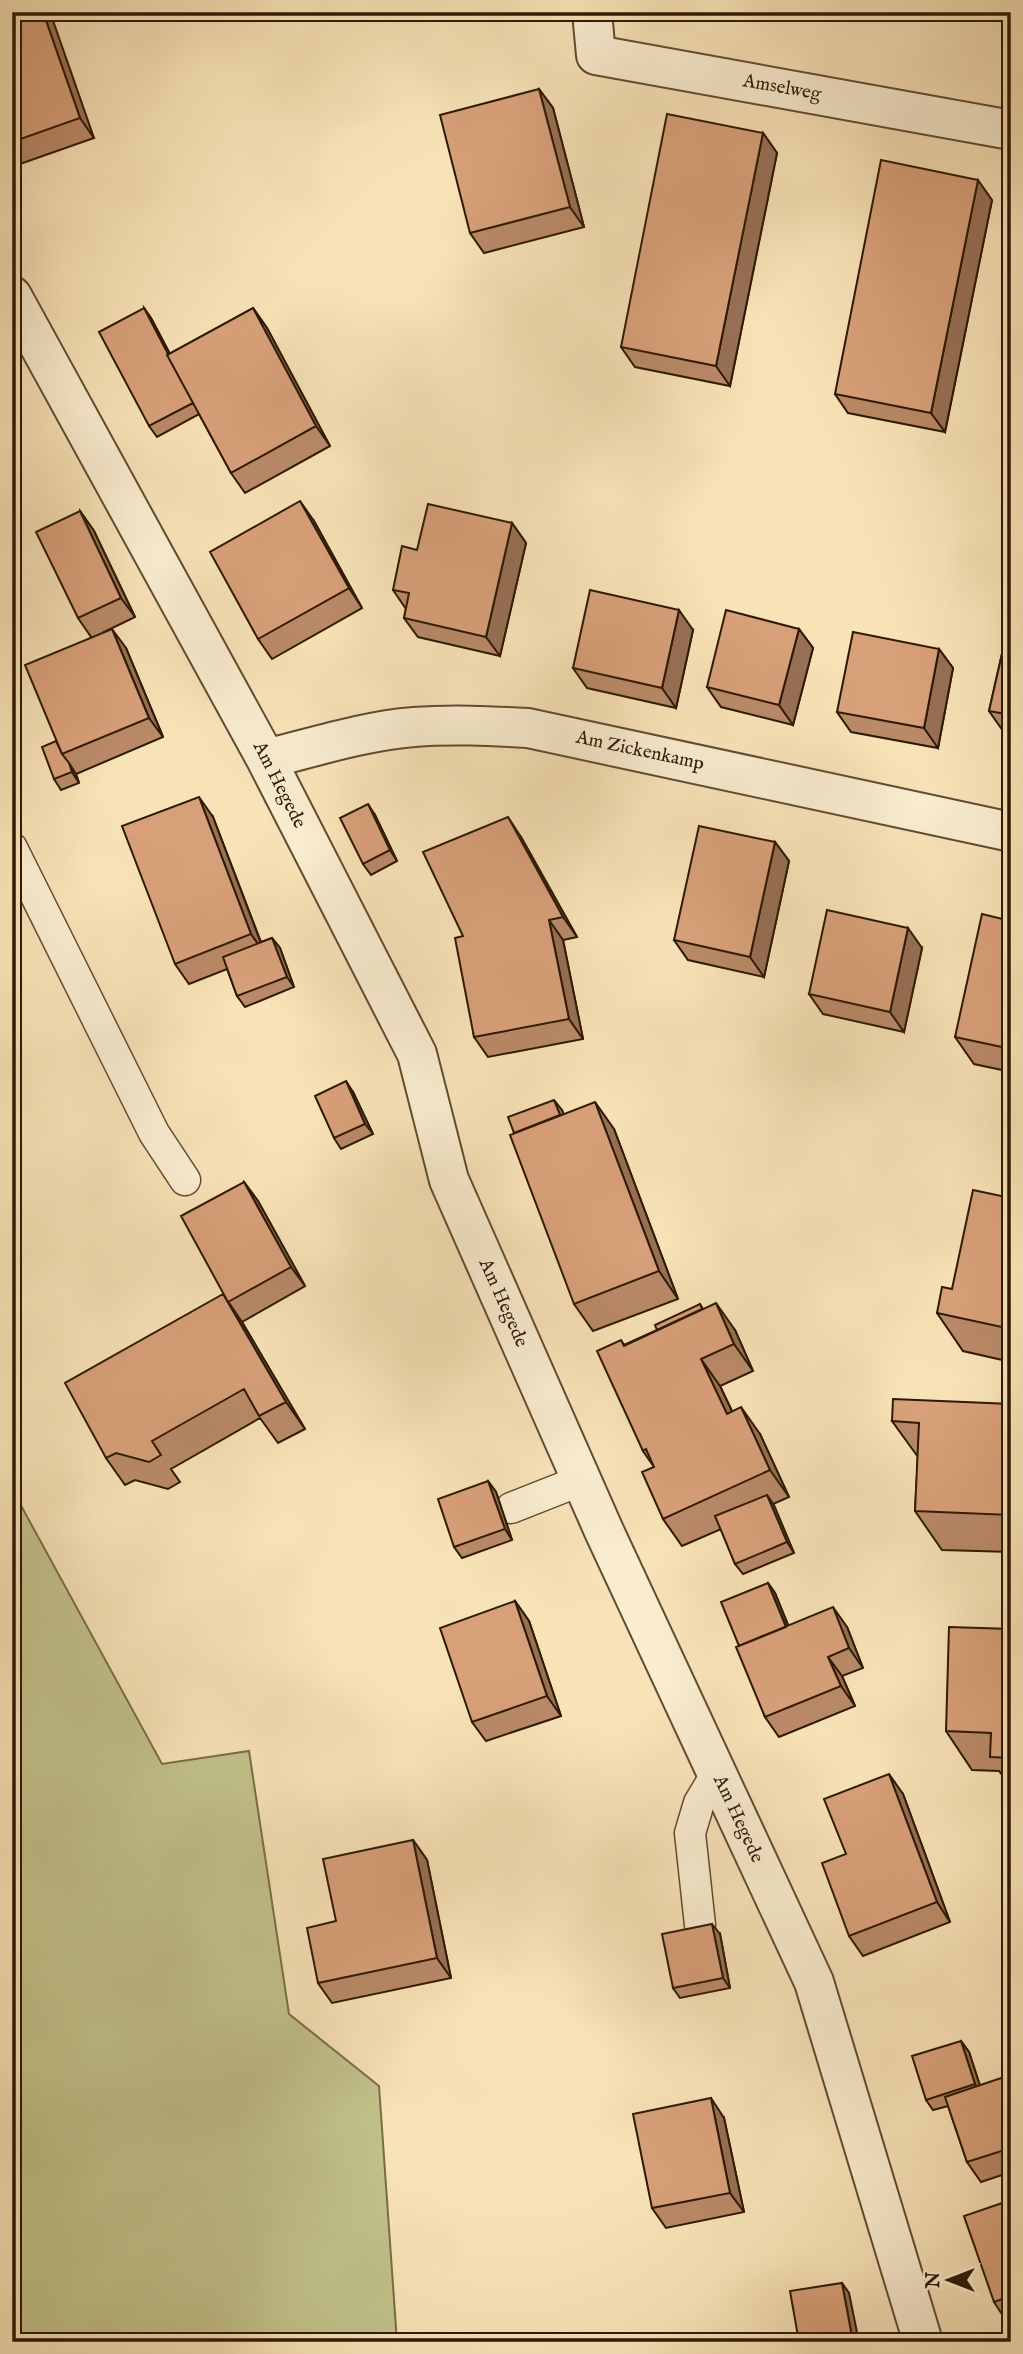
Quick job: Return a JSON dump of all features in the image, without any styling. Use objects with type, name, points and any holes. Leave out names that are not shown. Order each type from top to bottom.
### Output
[{"type":"street","name":"Amselweg","points":[[592,12],[596,55],[1011,130]]},
{"type":"street","name":"Am Hegede","points":[[12,296],[266,759],[417,1054],[449,1180],[582,1480],[814,1982],[922,2340]]},
{"type":"street","name":"Am Zickenkamp","points":[[266,759],[368,733],[412,727],[455,724],[528,728],[1011,832]]},
{"type":"lane","points":[[12,848],[154,1133],[185,1180]]},
{"type":"lane","points":[[511,1508],[582,1480]]},
{"type":"lane","points":[[700,1925],[690,1833],[699,1803],[717,1773]]},
{"type":"green space","points":[[12,1489],[162,1764],[249,1751],[289,2014],[379,2086],[397,2342],[12,2342]]},
{"type":"building","points":[[12,12],[43,12],[80,118],[12,142]]},
{"type":"building","points":[[539,89],[570,207],[470,233],[440,115]]},
{"type":"building","points":[[667,114],[763,133],[716,366],[621,347]]},
{"type":"building","points":[[881,160],[978,180],[931,413],[835,394]]},
{"type":"building","points":[[144,308],[193,403],[149,426],[99,332]]},
{"type":"building","points":[[253,308],[316,426],[231,473],[167,355]]},
{"type":"building","points":[[300,501],[349,588],[258,639],[210,552]]},
{"type":"building","points":[[428,504],[512,523],[486,637],[404,618],[409,593],[393,590],[402,546],[417,550]]},
{"type":"building","points":[[80,511],[121,598],[78,618],[36,532]]},
{"type":"building","points":[[590,590],[679,610],[662,688],[573,668]]},
{"type":"building","points":[[726,610],[799,629],[779,705],[707,687]]},
{"type":"building","points":[[1011,614],[1011,715],[989,711]]},
{"type":"building","points":[[112,629],[149,718],[62,754],[25,665]]},
{"type":"building","points":[[853,632],[939,649],[924,728],[837,712]]},
{"type":"building","points":[[56,741],[72,772],[54,779],[42,747]]},
{"type":"building","points":[[199,797],[251,934],[175,964],[122,826]]},
{"type":"building","points":[[368,804],[390,850],[363,864],[340,818]]},
{"type":"building","points":[[508,817],[563,917],[549,920],[569,1019],[474,1037],[455,938],[463,936],[423,852]]},
{"type":"building","points":[[699,826],[775,842],[750,957],[674,940]]},
{"type":"building","points":[[827,910],[908,928],[890,1012],[809,994]]},
{"type":"building","points":[[982,914],[1011,921],[1011,1049],[955,1037]]},
{"type":"building","points":[[272,938],[287,977],[237,996],[223,957]]},
{"type":"building","points":[[346,1081],[365,1124],[334,1138],[315,1096]]},
{"type":"building","points":[[554,1100],[560,1115],[514,1133],[508,1117]]},
{"type":"building","points":[[595,1102],[659,1271],[574,1304],[510,1135]]},
{"type":"building","points":[[244,1182],[291,1267],[228,1302],[181,1216]]},
{"type":"building","points":[[973,1190],[1011,1198],[1011,1329],[937,1313],[942,1287],[952,1289]]},
{"type":"building","points":[[223,1294],[286,1402],[259,1416],[244,1389],[152,1441],[161,1455],[149,1462],[116,1453],[106,1458],[65,1383]]},
{"type":"building","points":[[716,1303],[734,1344],[701,1359],[727,1414],[741,1407],[770,1470],[663,1519],[642,1472],[654,1467],[646,1449],[643,1451],[597,1351],[621,1340],[624,1346]]},
{"type":"building","points":[[700,1304],[702,1309],[657,1330],[655,1325]]},
{"type":"building","points":[[893,1399],[1011,1404],[1010,1515],[915,1511],[919,1423],[892,1421]]},
{"type":"building","points":[[488,1481],[505,1529],[454,1547],[438,1499]]},
{"type":"building","points":[[767,1495],[787,1542],[735,1564],[715,1516]]},
{"type":"building","points":[[768,1583],[786,1627],[739,1646],[721,1602]]},
{"type":"building","points":[[515,1601],[547,1696],[472,1722],[440,1628]]},
{"type":"building","points":[[833,1607],[849,1648],[828,1657],[841,1686],[765,1717],[736,1647]]},
{"type":"building","points":[[949,1627],[1011,1629],[1011,1758],[990,1757],[991,1733],[946,1731]]},
{"type":"building","points":[[889,1774],[937,1902],[849,1936],[822,1863],[846,1854],[824,1799]]},
{"type":"building","points":[[413,1840],[437,1958],[318,1983],[307,1928],[336,1921],[323,1859]]},
{"type":"building","points":[[712,1924],[723,1978],[673,1988],[662,1934]]},
{"type":"building","points":[[961,2041],[975,2084],[926,2100],[912,2056]]},
{"type":"building","points":[[1007,2076],[1011,2087],[1011,2148],[967,2162],[945,2097]]},
{"type":"building","points":[[711,2098],[730,2193],[652,2208],[633,2114]]},
{"type":"building","points":[[1011,2200],[1011,2296],[994,2302],[964,2216]]},
{"type":"building","points":[[842,2283],[853,2342],[799,2342],[790,2291]]}]
